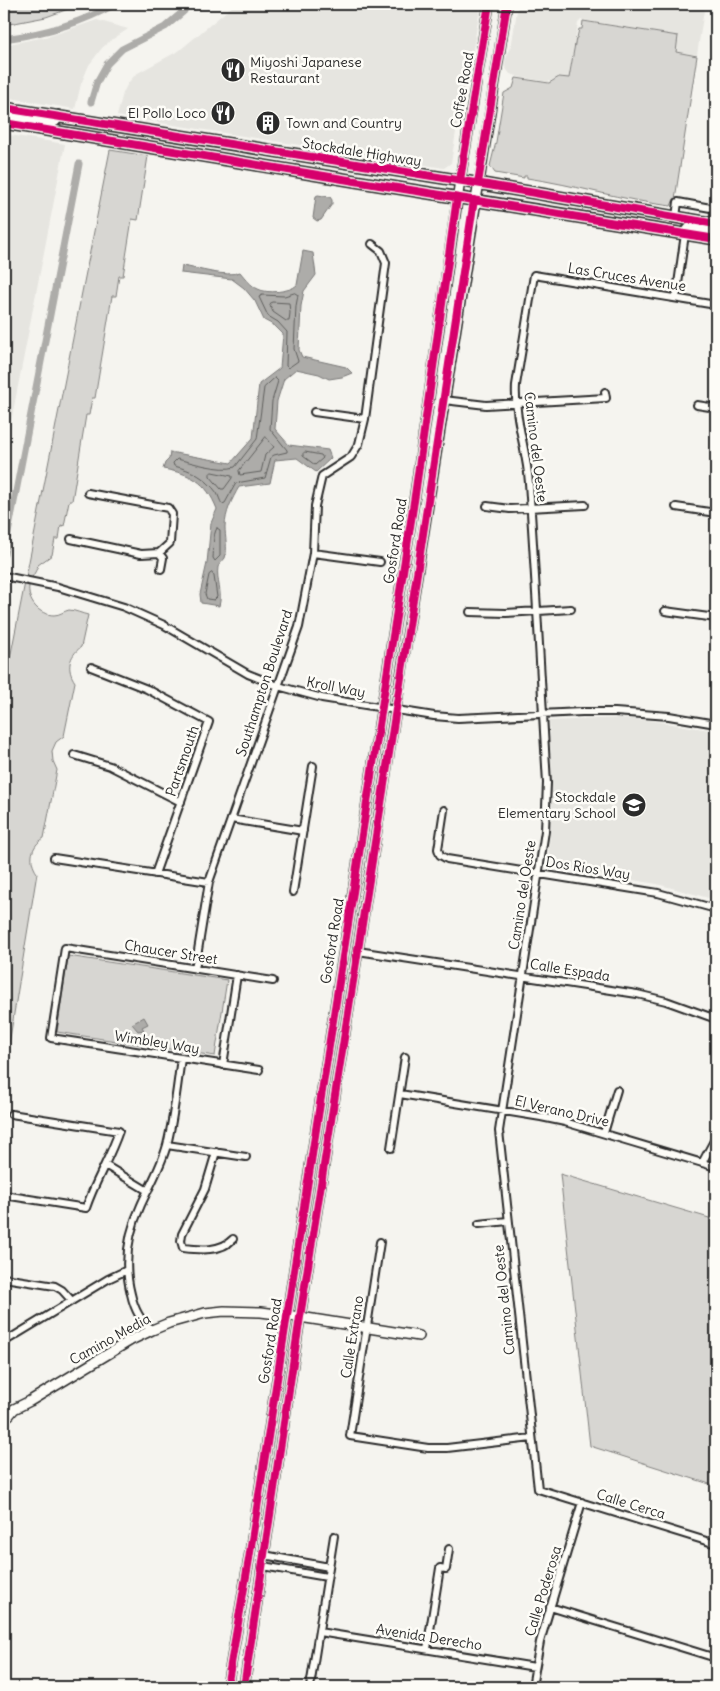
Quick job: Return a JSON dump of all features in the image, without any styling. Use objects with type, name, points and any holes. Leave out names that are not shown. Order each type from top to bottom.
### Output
[{"type":"main road","name":"Coffee Road","points":[[460,180],[489,4]]},
{"type":"main road","points":[[474,200],[506,4]]},
{"type":"main road","name":"Stockdale Highway","points":[[4,108],[460,180],[716,224]]},
{"type":"main road","points":[[4,116],[48,122],[55,121],[58,116]]},
{"type":"main road","name":"Stockdale Highway","points":[[4,123],[716,239]]},
{"type":"main road","name":"Gosford Road","points":[[227,1687],[249,1559],[415,496],[460,180]]},
{"type":"main road","name":"Gosford Road","points":[[244,1687],[474,200]]},
{"type":"main road","points":[[685,234],[689,229],[693,228],[716,231]]},
{"type":"main road","name":"Camino Media","points":[[4,1416],[9,1415],[14,1409],[131,1340],[187,1317],[215,1312],[242,1311],[287,1315],[418,1336]]},
{"type":"street","points":[[676,217],[678,202],[716,208]]},
{"type":"street","points":[[676,298],[685,234]]},
{"type":"street","name":"Southampton Boulevard","points":[[195,969],[209,882],[298,627],[313,554],[315,506],[322,476],[351,457],[359,444],[365,419],[386,264],[381,251],[372,244]]},
{"type":"street","name":"Las Cruces Avenue","points":[[534,275],[716,304]]},
{"type":"street","name":"Camino del Oeste","points":[[534,275],[516,385],[515,404],[528,473],[531,508],[547,807],[499,1141],[538,1489]]},
{"type":"street","points":[[444,400],[486,405],[515,404],[606,398],[605,392]]},
{"type":"street","points":[[697,405],[716,408]]},
{"type":"street","points":[[314,412],[365,419]]},
{"type":"street","points":[[71,539],[141,554],[159,553],[170,543],[172,514],[168,508],[88,493]]},
{"type":"street","points":[[487,506],[510,509],[585,505]]},
{"type":"street","points":[[676,507],[716,513]]},
{"type":"street","points":[[159,553],[163,558],[161,569]]},
{"type":"street","points":[[313,554],[380,562]]},
{"type":"street","name":"Kroll Way","points":[[7,577],[58,587],[124,607],[164,625],[228,664],[278,686],[322,698],[458,718],[621,713],[669,716],[716,724]]},
{"type":"street","points":[[470,612],[571,609]]},
{"type":"street","points":[[665,611],[716,618]]},
{"type":"street","name":"Partsmouth","points":[[91,667],[146,689],[209,722],[155,874]]},
{"type":"street","points":[[74,755],[110,766],[181,802]]},
{"type":"street","points":[[293,892],[313,766]]},
{"type":"street","name":"Dos Rios Way","points":[[444,810],[438,849],[440,854],[447,859],[658,893],[716,909]]},
{"type":"street","points":[[231,819],[303,831]]},
{"type":"street","points":[[54,858],[209,882]]},
{"type":"street","name":"Chaucer Street","points":[[51,1038],[65,948],[273,981]]},
{"type":"street","name":"Calle Espada","points":[[358,950],[637,994],[666,1001],[716,1019]]},
{"type":"street","points":[[223,1065],[237,975]]},
{"type":"street","name":"Wimbley Way","points":[[51,1038],[259,1070]]},
{"type":"street","points":[[391,1148],[405,1057]]},
{"type":"street","points":[[152,1330],[144,1324],[137,1312],[128,1285],[128,1248],[130,1233],[138,1210],[162,1161],[167,1145],[181,1058]]},
{"type":"street","points":[[604,1133],[617,1090]]},
{"type":"street","name":"El Verano Drive","points":[[400,1094],[541,1116],[716,1167]]},
{"type":"street","points":[[4,1195],[86,1208],[119,1131],[11,1114]]},
{"type":"street","points":[[702,1163],[716,1137]]},
{"type":"street","points":[[167,1145],[246,1157]]},
{"type":"street","points":[[216,1152],[205,1189],[186,1224],[181,1242],[184,1248],[199,1250],[219,1247],[228,1244],[233,1239]]},
{"type":"street","points":[[105,1166],[148,1191]]},
{"type":"street","points":[[479,1224],[508,1221]]},
{"type":"street","name":"Calle Extrano","points":[[380,1242],[350,1436],[428,1448],[447,1448],[532,1438]]},
{"type":"street","points":[[4,1342],[127,1270]]},
{"type":"street","points":[[4,1278],[54,1286],[62,1290],[72,1301]]},
{"type":"street","name":"Calle Cerca","points":[[538,1489],[716,1544]]},
{"type":"street","name":"Calle Poderosa","points":[[532,1687],[540,1642],[582,1502]]},
{"type":"street","points":[[310,1687],[334,1536]]},
{"type":"street","points":[[427,1649],[440,1568],[446,1569],[449,1549]]},
{"type":"street","points":[[264,1556],[329,1566]]},
{"type":"street","points":[[263,1566],[328,1577]]},
{"type":"street","points":[[550,1607],[716,1658]]},
{"type":"street","name":"Avenida Derecho","points":[[319,1632],[535,1666]]},
{"type":"shaded area","points":[[4,4],[82,4],[46,17],[4,25]]},
{"type":"shaded area","points":[[235,4],[481,4],[469,71],[460,107],[451,163],[444,168],[117,116],[123,93],[128,83],[136,74],[180,50]]},
{"type":"shaded area","points":[[518,4],[705,4],[697,55],[676,52],[678,36],[581,20],[578,23],[569,78],[559,77],[548,82],[517,77],[510,74],[505,67],[505,61],[512,42]]},
{"type":"shaded area","points":[[97,20],[128,29],[102,48],[89,65],[81,84],[75,109],[4,97],[4,45],[50,36]]},
{"type":"shaded area","points":[[583,21],[678,36],[676,52],[697,56],[675,199],[671,206],[527,178],[527,176],[524,176],[524,178],[495,173],[490,166],[504,93],[513,88],[516,78],[549,83],[559,77],[569,78],[576,38],[579,29],[582,29]]},
{"type":"shaded area","points":[[4,134],[65,144],[4,458]]},
{"type":"shaded area","points":[[110,150],[148,156],[138,220],[132,219],[123,276],[119,276],[116,296],[112,296],[95,398],[92,398],[89,415],[86,415],[72,501],[69,501],[64,526],[61,525],[59,539],[55,539],[52,555],[38,565],[29,586],[32,602],[43,613],[56,615],[69,610],[88,615],[81,647],[74,654],[70,663],[70,672],[75,682],[64,736],[56,742],[52,751],[53,761],[57,770],[44,838],[36,845],[32,854],[32,863],[37,873],[4,1075],[4,689]]},
{"type":"shaded area","name":"Stockdale Elementary School","points":[[620,718],[654,721],[716,731],[716,900],[657,884],[553,867],[548,864],[552,793],[549,721]]},
{"type":"shaded area","points":[[68,956],[227,980],[215,1056],[57,1032]]},
{"type":"shaded area","points":[[560,1174],[716,1220],[716,1486],[590,1446]]},
{"type":"water","points":[[316,196],[330,197],[332,204],[321,220],[317,221],[313,218]]},
{"type":"water","points":[[303,251],[313,253],[316,275],[304,291],[301,306],[299,350],[302,357],[346,367],[352,373],[329,379],[319,374],[296,369],[284,379],[277,401],[275,429],[289,445],[328,450],[331,458],[316,472],[297,458],[275,460],[270,483],[239,487],[229,506],[225,522],[226,554],[219,566],[218,572],[219,606],[201,603],[200,594],[207,563],[211,523],[217,509],[208,492],[196,480],[182,473],[163,469],[169,459],[170,452],[231,463],[253,438],[259,384],[280,368],[283,334],[275,326],[264,320],[255,301],[244,288],[232,279],[181,273],[182,266],[228,274],[240,272],[258,289],[278,292],[297,285]]},
{"type":"water","points":[[144,1017],[148,1024],[142,1027],[144,1030],[138,1031],[132,1024]]},
{"type":"waterway","points":[[4,39],[61,27],[89,17],[115,4]]},
{"type":"waterway","points":[[91,102],[97,82],[107,64],[122,49],[165,27],[184,11]]},
{"type":"waterway","points":[[4,554],[79,164]]},
{"type":"cycle path","points":[[460,180],[489,4]]},
{"type":"cycle path","points":[[478,183],[507,4]]},
{"type":"cycle path","points":[[4,108],[488,185],[716,224]]},
{"type":"cycle path","points":[[4,123],[716,239]]},
{"type":"cycle path","points":[[227,1687],[249,1559],[415,495],[457,198]]},
{"type":"cycle path","points":[[244,1687],[474,200]]},
{"type":"place","name":"Miyoshi Japanese Restaurant","points":[[233,70]]},
{"type":"place","name":"El Pollo Loco","points":[[223,113]]},
{"type":"place","name":"Town and Country","points":[[268,123]]},
{"type":"place","name":"Stockdale Elementary School","points":[[634,805]]}]
